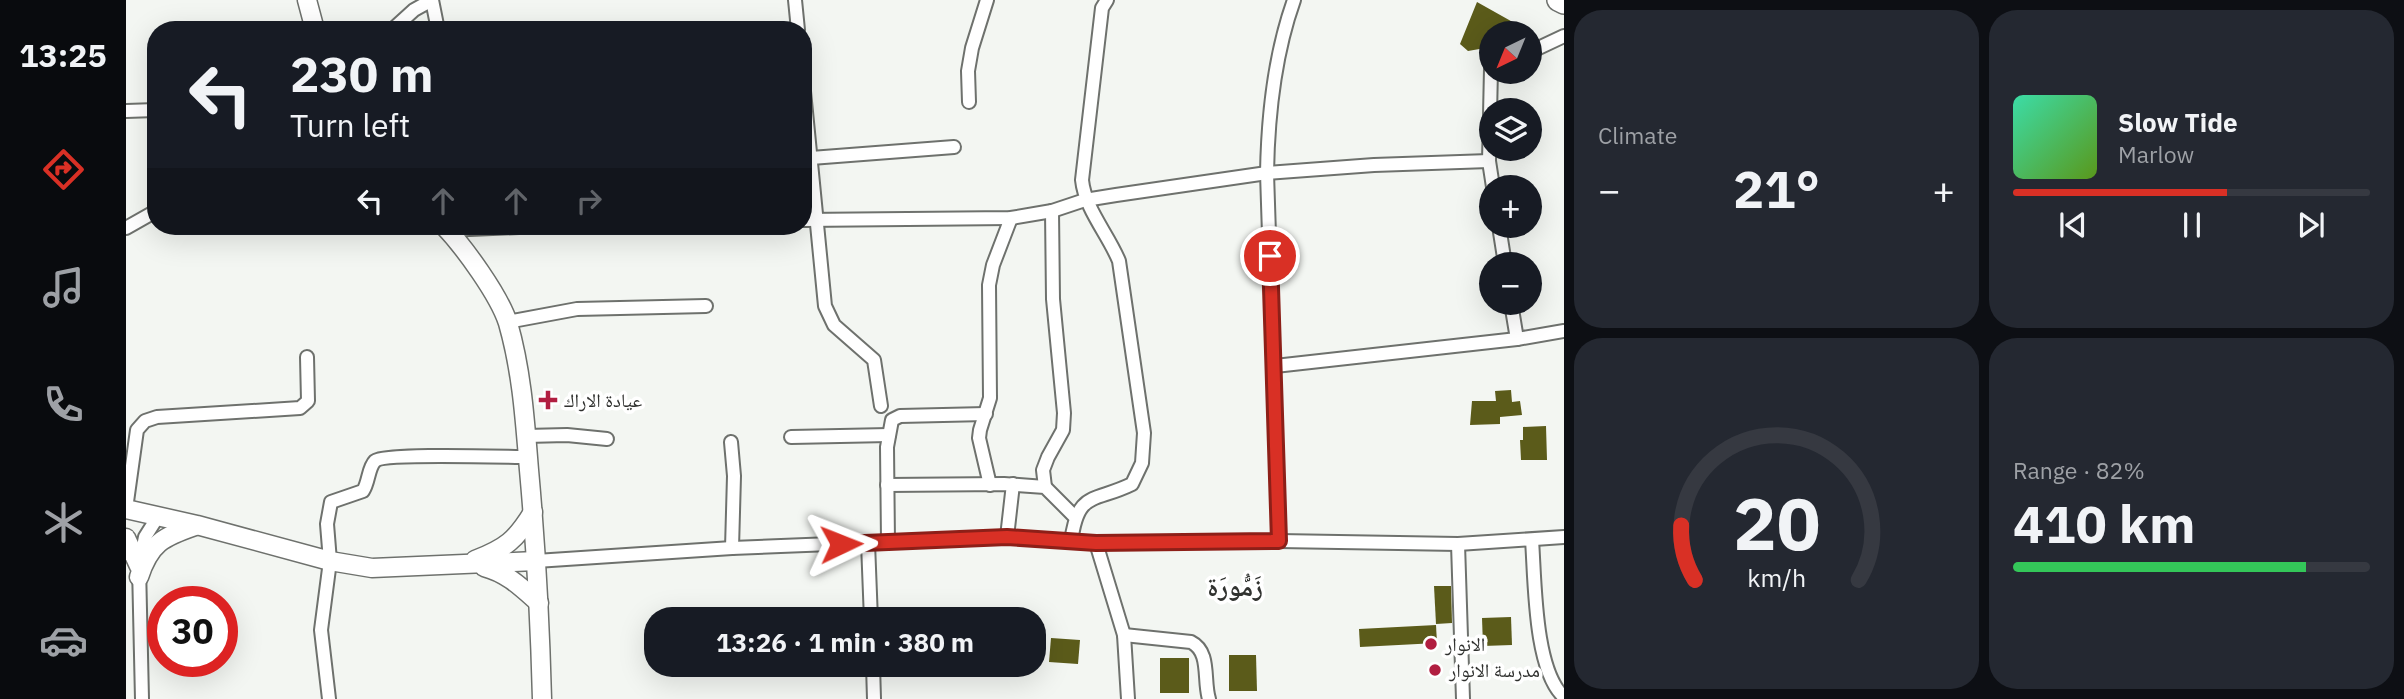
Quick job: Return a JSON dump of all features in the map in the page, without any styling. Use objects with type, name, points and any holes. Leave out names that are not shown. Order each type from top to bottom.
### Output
[{"type":"main road","points":[[1558,0],[1564,3]]},
{"type":"street","points":[[307,0],[313,21]]},
{"type":"street","points":[[402,21],[432,0],[436,21]]},
{"type":"street","points":[[795,0],[797,21]]},
{"type":"street","points":[[969,102],[968,71],[972,48],[987,0]]},
{"type":"street","points":[[1071,542],[1075,517],[1081,506],[1089,499],[1132,484],[1142,463],[1144,433],[1119,261],[1111,240],[1085,200],[1082,175],[1102,8],[1107,0]]},
{"type":"street","points":[[1279,541],[1267,173],[1268,132],[1272,85],[1279,49],[1294,0]]},
{"type":"street","points":[[1542,46],[1564,36]]},
{"type":"street","points":[[126,111],[147,110]]},
{"type":"street","points":[[812,158],[954,147]]},
{"type":"street","points":[[812,220],[1010,218],[1052,211],[1085,200],[1165,186],[1267,173],[1489,161],[1491,175]]},
{"type":"street","points":[[812,167],[825,306],[834,326],[874,360],[881,406]]},
{"type":"street","points":[[1052,211],[1053,299],[1064,413],[1063,430],[1043,470],[1045,487],[1075,517]]},
{"type":"street","points":[[126,228],[147,216]]},
{"type":"street","points":[[990,485],[979,438],[991,383],[989,285],[993,265],[1010,218]]},
{"type":"street","points":[[451,235],[482,276],[507,322],[520,379],[525,408],[533,512],[542,699]]},
{"type":"street","points":[[507,322],[538,314],[577,309],[706,306]]},
{"type":"street","points":[[1513,315],[1517,339]]},
{"type":"street","points":[[1275,366],[1517,339],[1564,331]]},
{"type":"street","points":[[307,357],[310,394],[308,401],[300,408],[157,417],[145,421],[137,430],[126,509],[330,561],[372,568],[467,565],[732,548],[1007,537],[1096,543],[1279,541],[1458,544],[1564,537]]},
{"type":"street","points":[[888,542],[887,485],[892,420],[900,416],[986,414]]},
{"type":"street","points":[[526,436],[567,435],[607,439]]},
{"type":"street","points":[[791,437],[889,435]]},
{"type":"street","points":[[731,442],[734,476],[732,548]]},
{"type":"street","points":[[329,699],[321,630],[330,561],[327,524],[331,502],[363,491],[376,460],[421,455],[528,457]]},
{"type":"street","points":[[887,485],[1013,484],[1045,487]]},
{"type":"street","points":[[1007,537],[1013,484]]},
{"type":"street","points":[[467,565],[508,545],[520,533],[533,512]]},
{"type":"street","points":[[142,699],[139,572],[145,537],[157,518]]},
{"type":"street","points":[[139,572],[157,542],[197,525]]},
{"type":"street","points":[[126,538],[139,572]]},
{"type":"street","points":[[1532,540],[1539,631],[1548,673],[1556,690],[1564,697]]},
{"type":"street","points":[[868,543],[870,607]]},
{"type":"street","points":[[1096,543],[1124,635],[1128,699]]},
{"type":"street","points":[[1458,544],[1462,699]]},
{"type":"street","points":[[467,565],[497,570],[510,577],[539,603]]},
{"type":"street","points":[[1124,635],[1196,644],[1204,655],[1205,686],[1209,699]]},
{"type":"street","points":[[873,677],[874,699]]},
{"type":"building","points":[[1477,2],[1511,21],[1479,21],[1479,49],[1468,51],[1460,44]]},
{"type":"building","points":[[1511,390],[1512,402],[1520,401],[1522,415],[1500,417],[1500,424],[1470,425],[1472,401],[1496,401],[1495,391]]},
{"type":"building","points":[[1546,426],[1547,460],[1521,460],[1520,440],[1523,440],[1523,427]]},
{"type":"building","points":[[1434,586],[1451,586],[1452,623],[1436,624]]},
{"type":"building","points":[[1511,617],[1512,645],[1483,646],[1482,618]]},
{"type":"building","points":[[1436,625],[1437,643],[1360,647],[1359,629]]},
{"type":"building","points":[[1051,638],[1080,640],[1078,664],[1049,662]]},
{"type":"building","points":[[1229,655],[1256,655],[1257,691],[1229,691]]},
{"type":"building","points":[[1160,658],[1189,658],[1189,693],[1160,693]]},
{"type":"place","name":"عيادة الاراك","points":[[548,400]]},
{"type":"place","name":"الانوار","points":[[1431,644]]},
{"type":"place","name":"مدرسة الانوار","points":[[1435,670]]},
{"type":"district","name":"زَمُّورَة","points":[[1235,586]]},
{"type":"route","points":[[841,544],[1007,537],[1096,543],[1279,541],[1270,256]]}]
